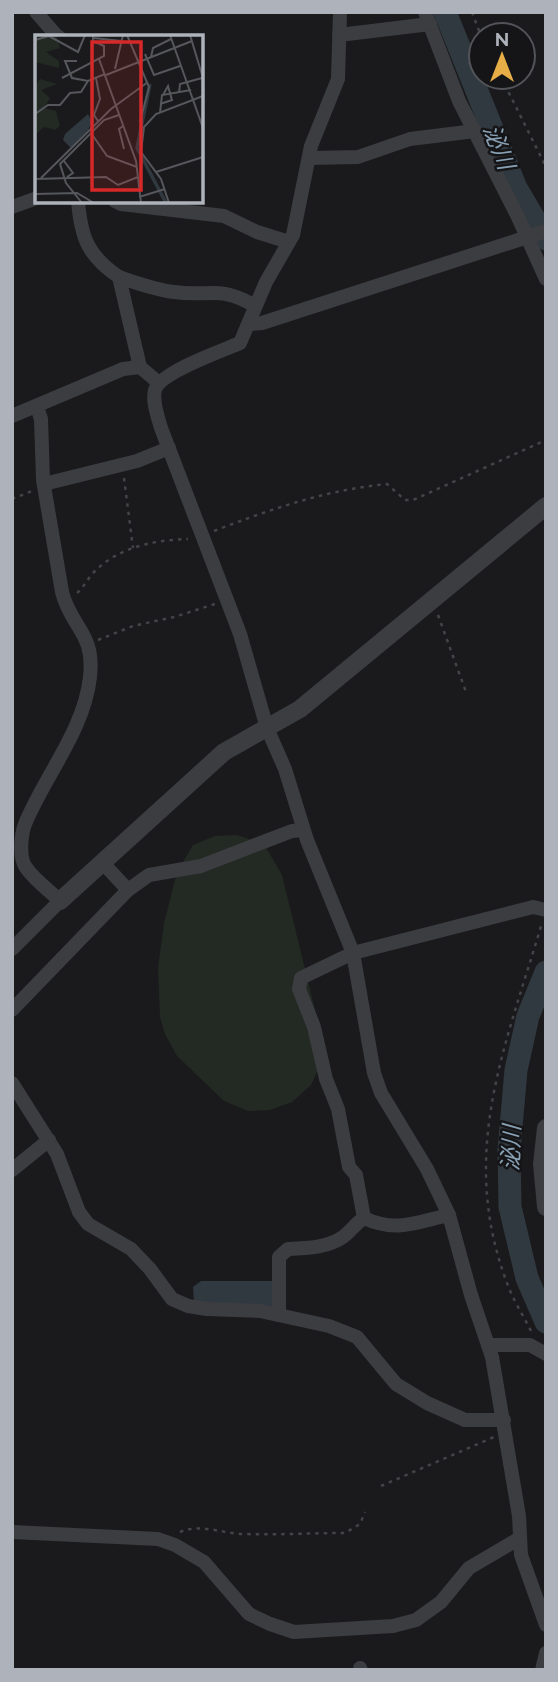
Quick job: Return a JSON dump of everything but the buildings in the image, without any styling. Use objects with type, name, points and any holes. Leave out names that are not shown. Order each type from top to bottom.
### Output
[{"type":"street","points":[[36,12],[56,35]]},
{"type":"street","points":[[340,12],[338,79],[309,158],[293,235],[266,282],[240,343],[177,370],[159,383],[155,392],[156,409],[240,634],[267,728],[285,769],[303,830],[353,953],[374,1073],[381,1093],[427,1169],[449,1215],[488,1345],[519,1516],[521,1555],[546,1625]]},
{"type":"street","points":[[339,35],[427,18],[460,101],[546,279]]},
{"type":"street","points":[[309,158],[358,157],[410,139],[475,131]]},
{"type":"street","points":[[12,207],[35,199]]},
{"type":"street","points":[[78,203],[82,234],[102,265],[120,277],[170,292],[217,291],[234,295],[256,306]]},
{"type":"street","points":[[119,203],[200,207],[257,232],[289,242]]},
{"type":"street","points":[[250,324],[262,323],[546,231]]},
{"type":"street","points":[[120,277],[140,368],[159,383]]},
{"type":"street","points":[[12,416],[123,369],[140,368]]},
{"type":"street","points":[[37,407],[41,419],[44,484],[66,607],[88,642],[91,655],[86,699],[61,757],[24,826],[21,850],[24,866],[60,901]]},
{"type":"street","points":[[44,484],[137,461],[169,448]]},
{"type":"street","points":[[12,949],[60,901],[224,752],[300,709],[546,506]]},
{"type":"street","points":[[12,1010],[128,890],[149,875],[201,866],[292,831],[303,830]]},
{"type":"street","points":[[102,862],[128,890]]},
{"type":"street","points":[[364,1218],[356,1175],[349,1167],[338,1109],[327,1079],[314,1027],[299,989],[301,978],[353,953],[533,907],[546,910]]},
{"type":"street","points":[[12,1083],[58,1154],[79,1212],[88,1224],[131,1249],[172,1299],[197,1308],[260,1311],[329,1326],[357,1337],[396,1384],[427,1403],[465,1420],[505,1428]]},
{"type":"street","points":[[546,1128],[542,1164],[546,1208]]},
{"type":"street","points":[[12,1170],[49,1140]]},
{"type":"street","points":[[364,1218],[407,1227],[449,1215]]},
{"type":"street","points":[[279,1315],[279,1257],[288,1249],[334,1242],[364,1218]]},
{"type":"street","points":[[488,1345],[530,1346],[545,1354]]},
{"type":"street","points":[[12,1532],[158,1539],[204,1562],[249,1614],[294,1632],[393,1626],[416,1620],[441,1602],[469,1568],[520,1538]]},
{"type":"street","points":[[542,1670],[546,1653]]},
{"type":"path","points":[[508,91],[546,166]]},
{"type":"path","points":[[66,607],[95,571],[110,559],[140,545],[195,539],[283,505],[358,487],[387,484],[405,500],[414,500],[546,440]]},
{"type":"path","points":[[120,465],[125,483],[133,548]]},
{"type":"path","points":[[12,499],[22,497],[44,484]]},
{"type":"path","points":[[432,599],[466,692]]},
{"type":"path","points":[[88,642],[117,634],[133,626],[174,617],[227,600]]},
{"type":"path","points":[[545,1354],[508,1284],[496,1249],[489,1216],[486,1130],[509,1028],[546,910]]},
{"type":"path","points":[[381,1486],[497,1436],[505,1428]]},
{"type":"path","points":[[166,1542],[189,1528],[241,1534],[345,1533],[360,1524],[365,1512]]},
{"type":"shaded area","points":[[237,835],[264,844],[282,875],[319,1026],[320,1065],[311,1085],[292,1102],[270,1110],[248,1111],[224,1101],[177,1056],[165,1034],[160,1017],[158,968],[164,923],[177,872],[193,845],[215,836]]},
{"type":"shaded area","points":[[201,1281],[274,1281],[271,1309],[194,1303],[193,1287]]},
{"type":"waterway","name":"泌川","points":[[445,12],[516,188],[546,239]]},
{"type":"waterway","name":"泌川","points":[[546,972],[528,1016],[516,1070],[509,1150],[510,1207],[527,1278],[546,1322]]}]
